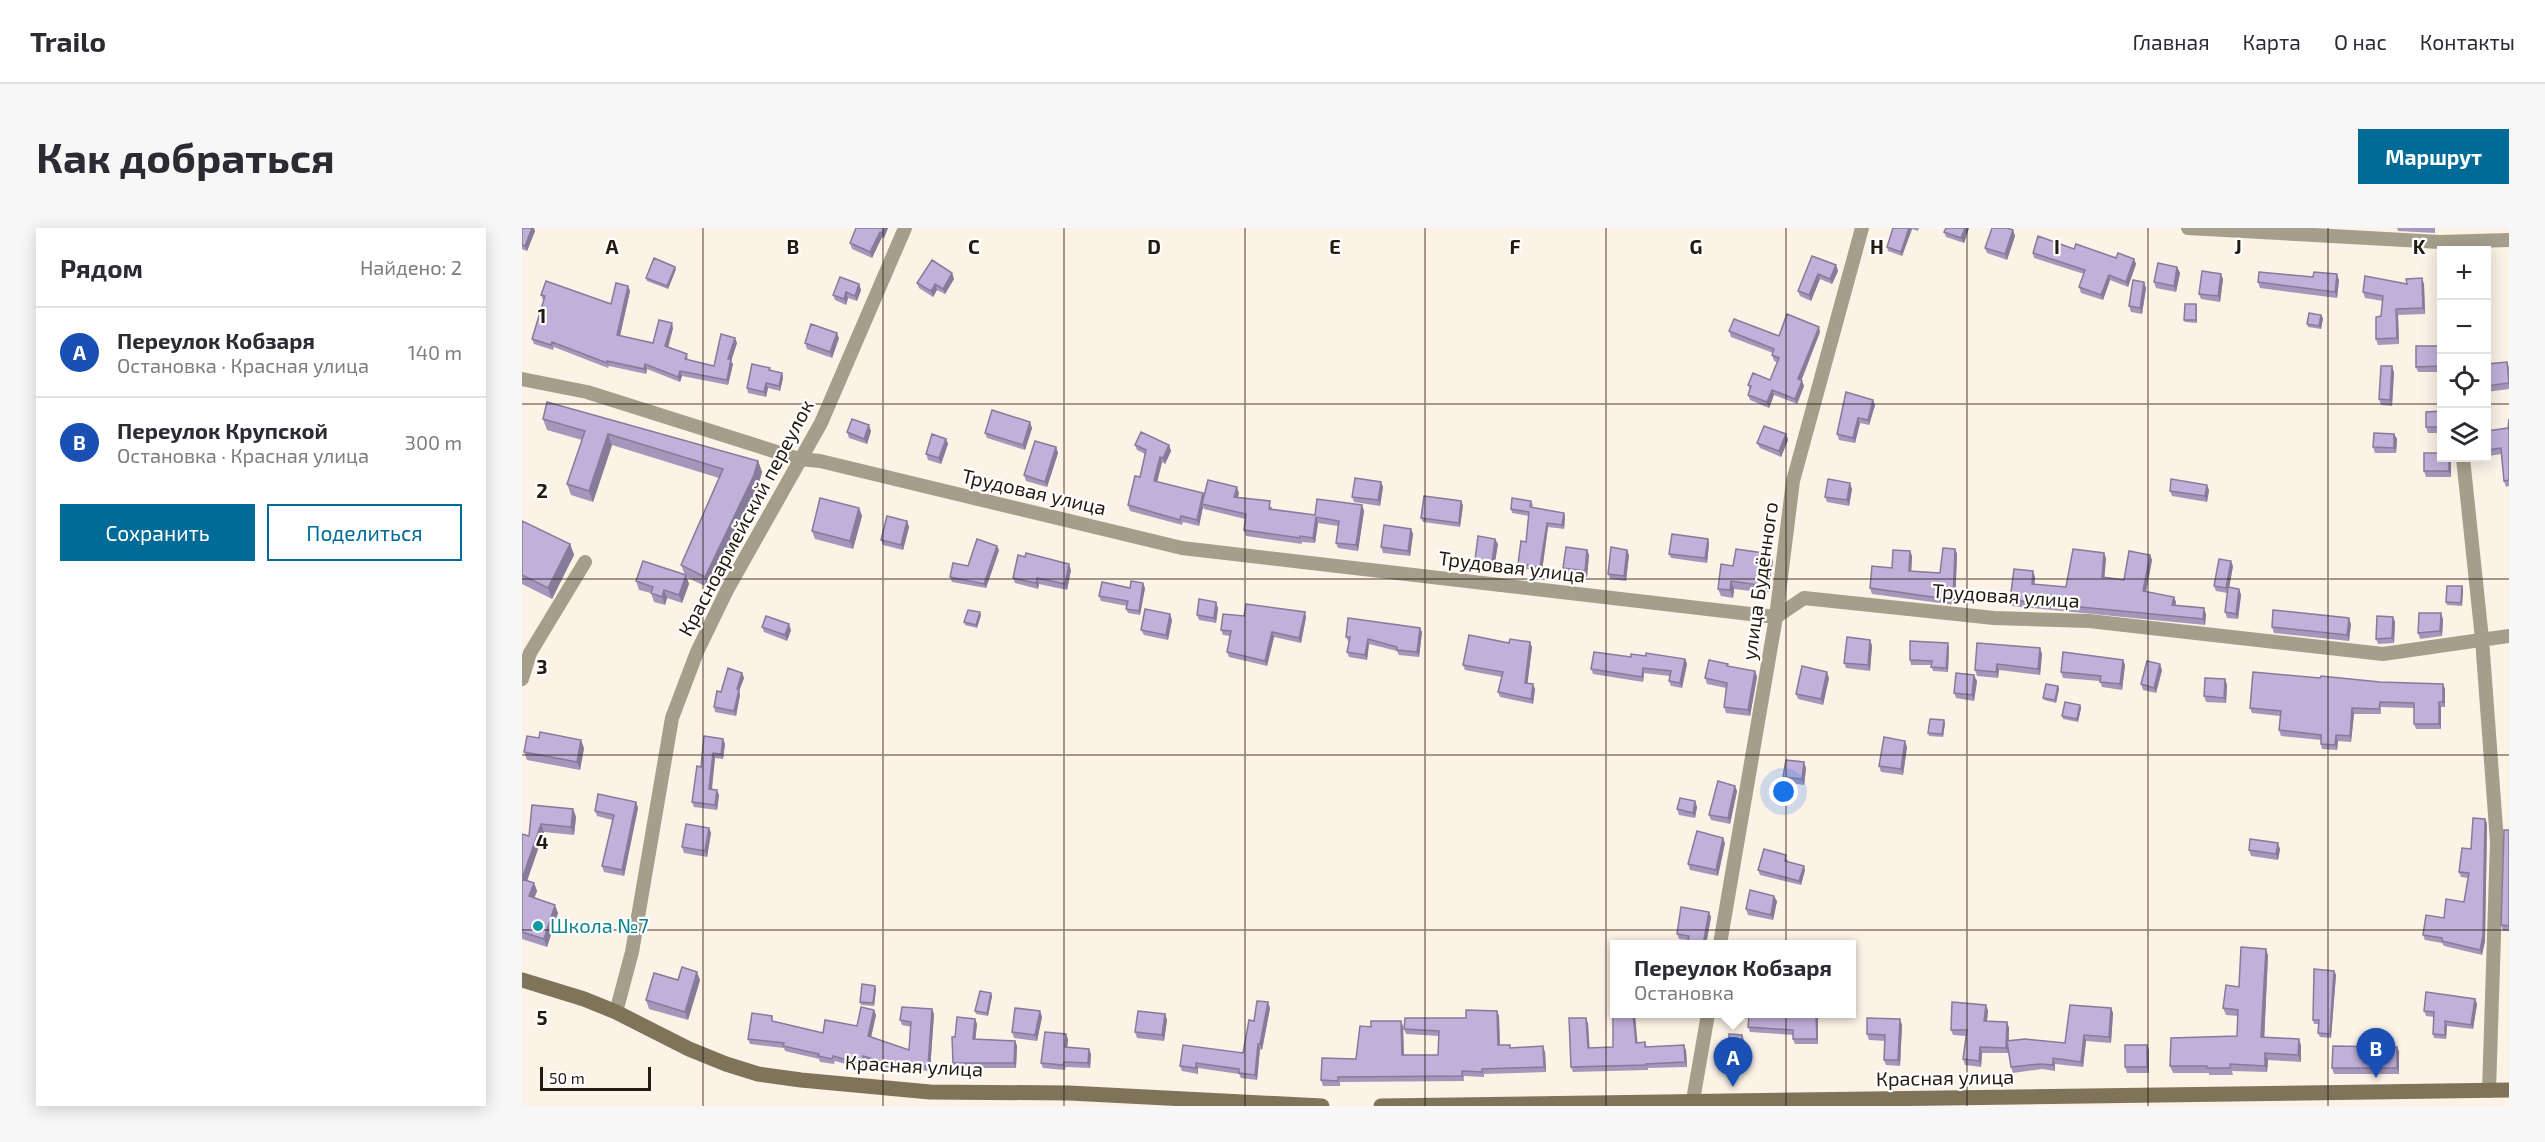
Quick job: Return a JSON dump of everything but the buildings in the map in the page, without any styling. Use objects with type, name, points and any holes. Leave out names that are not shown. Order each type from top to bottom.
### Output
[{"type":"main road","name":"Красная улица","points":[[522,980],[616,1012],[689,1049],[758,1074],[930,1092],[1069,1093],[1322,1106]]},
{"type":"main road","name":"Красная улица","points":[[1381,1106],[2488,1099],[2509,1090]]},
{"type":"street","name":"Красноармейский переулок","points":[[616,1012],[632,952],[672,718],[697,652],[727,590],[821,423],[905,228]]},
{"type":"street","name":"улица Будённого","points":[[1721,940],[1776,617],[1793,481],[1862,228]]},
{"type":"street","points":[[2188,228],[2437,247]]},
{"type":"street","points":[[2451,246],[2509,240]]},
{"type":"street","name":"Трудовая улица","points":[[522,379],[587,392],[799,459],[820,461],[1182,548],[1776,617],[1804,598],[1994,618],[2089,621],[2383,654],[2509,636]]},
{"type":"street","points":[[2463,462],[2482,639],[2497,842],[2488,1099]]},
{"type":"street","points":[[522,680],[530,653],[585,562]]},
{"type":"street","points":[[1692,1105],[1707,1018]]},
{"type":"place","name":"Школа №7","points":[[538,926]]},
{"type":"place","name":"Переулок Крупской","points":[[2376,1078]]},
{"type":"place","name":"Переулок Кобзаря","points":[[1733,1087]]}]
